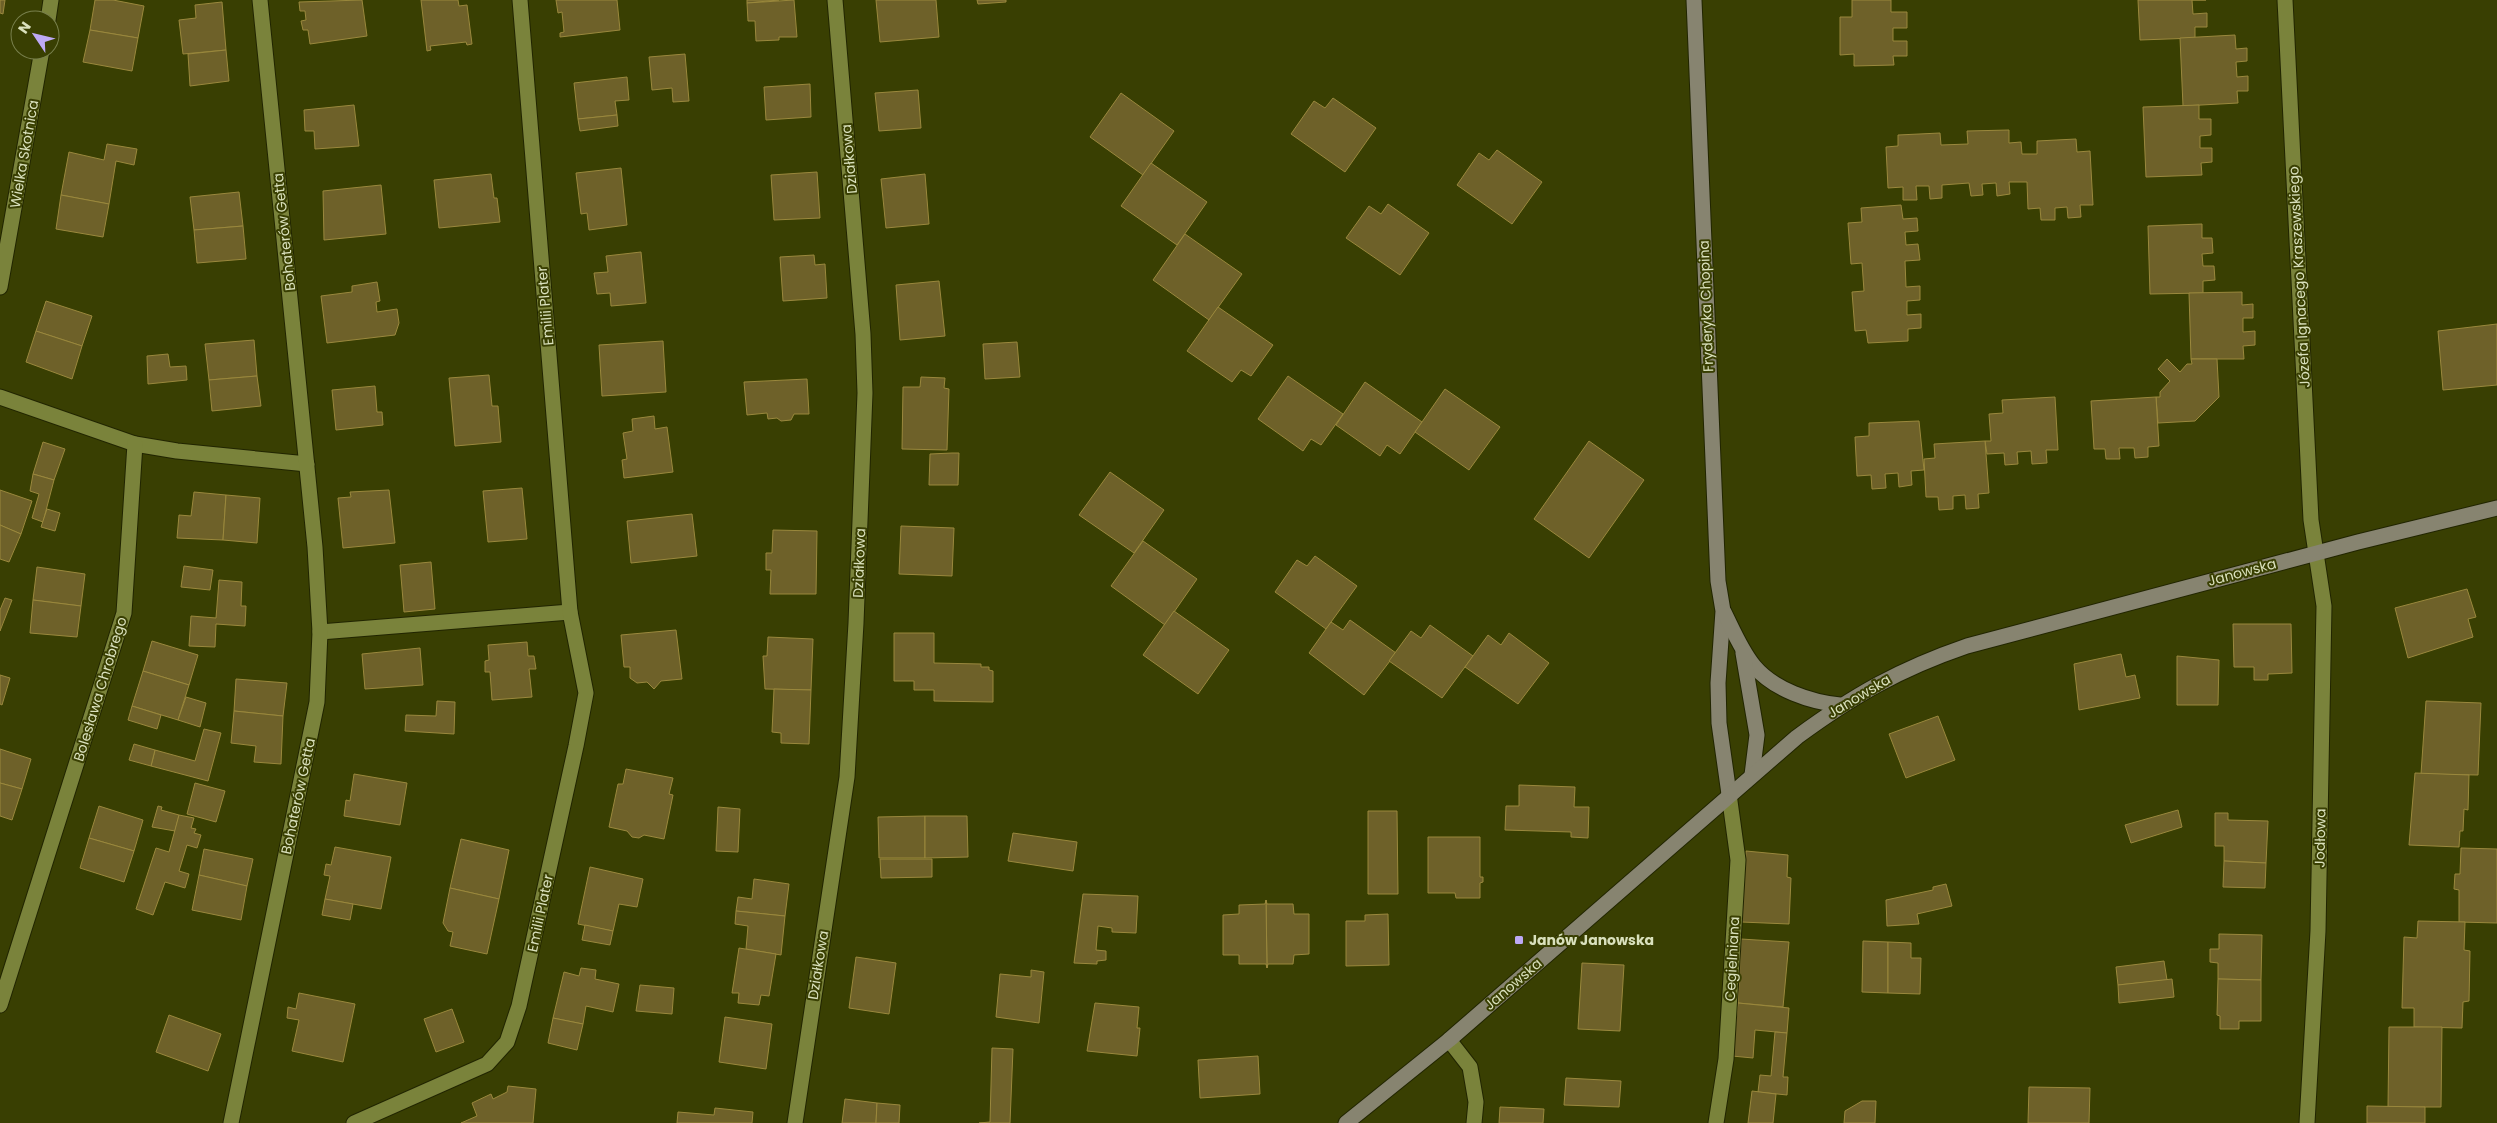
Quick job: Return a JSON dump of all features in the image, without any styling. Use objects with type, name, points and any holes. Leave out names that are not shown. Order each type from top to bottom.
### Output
[{"type":"street","name":"Bohaterów Getta","points":[[230,1123],[317,702],[320,632],[307,464],[260,0]]},
{"type":"street","name":"Emilii Plater","points":[[354,1123],[487,1064],[507,1042],[519,1006],[586,693],[570,612],[520,0]]},
{"type":"street","name":"Działkowa","points":[[795,1123],[847,777],[853,697],[864,412],[863,334],[835,0]]},
{"type":"street","name":"Fryderyka Chopina","points":[[1694,0],[1709,402],[1718,581],[1723,611],[1718,708],[1729,794]]},
{"type":"street","name":"Józefa Ignacego Kraszewskiego","points":[[2285,0],[2311,520],[2318,553]]},
{"type":"street","name":"Wielka Skotnica","points":[[0,287],[40,60]]},
{"type":"street","points":[[0,397],[134,444],[177,451],[307,464]]},
{"type":"street","name":"Bolesława Chrobrego","points":[[0,1005],[124,613],[134,444]]},
{"type":"street","name":"Janowska","points":[[1346,1123],[1449,1040],[1752,775],[1840,705],[1906,669],[1967,646],[2318,553],[2497,508]]},
{"type":"street","name":"Jodłowa","points":[[2307,1123],[2318,931],[2323,698],[2324,606],[2318,553]]},
{"type":"street","name":"Fryderyka Chopina","points":[[1723,611],[1754,666],[1766,677],[1807,698],[1823,703],[1840,705]]},
{"type":"street","points":[[320,632],[570,612]]},
{"type":"street","name":"Fryderyka Chopina","points":[[1742,647],[1756,735],[1752,775]]},
{"type":"street","name":"Cegielniana","points":[[1716,1123],[1726,1059],[1738,860],[1729,794]]},
{"type":"street","points":[[1449,1040],[1470,1068],[1476,1102],[1474,1123]]},
{"type":"building","points":[[0,0],[5,0],[3,14],[0,13]]},
{"type":"building","points":[[95,0],[113,0],[144,6],[138,38],[90,30]]},
{"type":"building","points":[[362,0],[367,36],[310,44],[308,30],[303,30],[301,21],[306,20],[305,11],[300,11],[299,2]]},
{"type":"building","points":[[421,0],[458,0],[459,6],[467,5],[472,44],[467,45],[466,42],[430,46],[431,50],[427,51]]},
{"type":"building","points":[[556,0],[617,0],[620,30],[560,37],[560,33],[564,32],[562,12],[558,13]]},
{"type":"building","points":[[747,0],[779,0],[747,3]]},
{"type":"building","points":[[794,0],[797,37],[779,37],[779,40],[756,41],[755,21],[748,21],[747,3]]},
{"type":"building","points":[[876,0],[936,0],[939,37],[880,42]]},
{"type":"building","points":[[977,0],[1006,0],[1006,2],[978,4]]},
{"type":"building","points":[[1852,0],[1891,0],[1891,12],[1907,12],[1907,28],[1893,28],[1893,41],[1907,41],[1907,56],[1893,56],[1894,65],[1854,66],[1854,54],[1840,55],[1840,17],[1852,17]]},
{"type":"building","points":[[2138,0],[2192,0],[2193,14],[2207,13],[2207,27],[2195,27],[2195,38],[2140,40]]},
{"type":"building","points":[[222,2],[226,50],[183,54],[179,20],[196,18],[195,5]]},
{"type":"building","points":[[90,30],[138,38],[132,71],[83,62]]},
{"type":"building","points":[[2235,35],[2236,49],[2247,48],[2247,61],[2236,62],[2237,77],[2248,76],[2248,91],[2237,91],[2238,103],[2183,106],[2180,38]]},
{"type":"building","points":[[226,50],[229,81],[190,86],[188,54]]},
{"type":"building","points":[[685,54],[689,101],[673,102],[672,88],[652,90],[649,57]]},
{"type":"building","points":[[627,77],[629,100],[615,101],[617,115],[578,119],[574,83]]},
{"type":"building","points":[[810,84],[811,117],[766,120],[764,87]]},
{"type":"building","points":[[918,90],[921,128],[879,131],[875,93]]},
{"type":"building","points":[[1121,93],[1174,131],[1143,175],[1090,137]]},
{"type":"building","points":[[1333,98],[1376,128],[1345,172],[1291,134],[1314,101],[1325,108]]},
{"type":"building","points":[[354,105],[359,146],[315,149],[314,131],[305,131],[304,110]]},
{"type":"building","points":[[2199,105],[2199,119],[2211,119],[2211,135],[2200,136],[2200,148],[2212,148],[2212,162],[2201,163],[2202,175],[2146,177],[2143,107]]},
{"type":"building","points":[[617,115],[618,126],[580,131],[578,119]]},
{"type":"building","points":[[2009,130],[2009,143],[2021,142],[2022,154],[2037,154],[2037,141],[2076,139],[2077,152],[2090,151],[2093,205],[2080,205],[2081,217],[2068,218],[2067,207],[2055,208],[2055,220],[2041,220],[2040,208],[2028,209],[2027,182],[2009,182],[2010,194],[1997,196],[1996,183],[1982,184],[1983,195],[1971,196],[1969,183],[1942,185],[1942,198],[1930,199],[1929,186],[1916,186],[1917,200],[1903,200],[1903,187],[1888,188],[1886,147],[1898,146],[1898,135],[1940,133],[1941,145],[1968,144],[1967,131]]},
{"type":"building","points":[[107,144],[137,149],[134,165],[116,161],[109,204],[61,195],[69,152],[104,160]]},
{"type":"building","points":[[1497,150],[1542,182],[1512,224],[1457,185],[1479,153],[1489,160]]},
{"type":"building","points":[[1151,163],[1207,202],[1177,245],[1121,206]]},
{"type":"building","points":[[621,168],[627,225],[589,230],[587,213],[581,214],[576,173]]},
{"type":"building","points":[[817,172],[820,218],[774,220],[771,175]]},
{"type":"building","points":[[491,174],[500,222],[439,228],[434,180]]},
{"type":"building","points":[[925,174],[929,224],[886,228],[881,179]]},
{"type":"building","points":[[381,185],[386,234],[324,240],[323,191]]},
{"type":"building","points":[[239,192],[243,226],[194,230],[190,197]]},
{"type":"building","points":[[61,195],[109,204],[103,237],[56,229]]},
{"type":"building","points":[[1388,204],[1429,233],[1400,275],[1346,238],[1369,206],[1381,214]]},
{"type":"building","points":[[1901,205],[1903,219],[1917,218],[1918,231],[1905,232],[1906,245],[1918,244],[1920,260],[1905,261],[1906,287],[1920,286],[1920,300],[1907,301],[1907,315],[1921,314],[1921,328],[1908,329],[1908,341],[1868,343],[1866,330],[1855,331],[1852,292],[1864,291],[1862,263],[1851,264],[1848,223],[1862,222],[1861,208]]},
{"type":"building","points":[[2202,224],[2202,238],[2212,238],[2213,253],[2202,254],[2203,266],[2214,266],[2215,280],[2203,281],[2203,293],[2150,294],[2148,226]]},
{"type":"building","points":[[243,226],[246,259],[197,263],[194,230]]},
{"type":"building","points":[[1185,234],[1242,274],[1209,320],[1153,280]]},
{"type":"building","points":[[641,252],[646,303],[611,306],[610,293],[597,294],[594,273],[608,272],[606,256]]},
{"type":"building","points":[[814,255],[815,265],[825,264],[827,298],[783,301],[780,257]]},
{"type":"building","points":[[939,281],[945,336],[900,340],[896,285]]},
{"type":"building","points":[[377,282],[380,301],[376,302],[377,312],[397,309],[399,323],[395,335],[327,343],[321,296],[352,292],[352,286]]},
{"type":"building","points":[[2242,292],[2242,305],[2253,304],[2253,318],[2243,318],[2243,332],[2255,331],[2255,345],[2243,346],[2244,359],[2191,359],[2189,293]]},
{"type":"building","points":[[46,301],[92,316],[82,346],[36,331]]},
{"type":"building","points":[[1218,307],[1273,345],[1251,376],[1241,370],[1232,382],[1187,351]]},
{"type":"building","points":[[2497,324],[2497,385],[2443,390],[2438,331]]},
{"type":"building","points":[[36,331],[82,346],[72,379],[26,362]]},
{"type":"building","points":[[254,340],[257,376],[209,380],[205,344]]},
{"type":"building","points":[[663,341],[666,392],[602,396],[599,345]]},
{"type":"building","points":[[1017,342],[1020,377],[985,379],[983,344]]},
{"type":"building","points":[[168,354],[170,367],[186,366],[187,380],[148,384],[147,356]]},
{"type":"building","points":[[2167,359],[2180,372],[2187,364],[2192,364],[2191,359],[2217,359],[2219,397],[2195,421],[2158,423],[2156,397],[2160,397],[2160,392],[2170,381],[2158,369]]},
{"type":"building","points":[[489,375],[492,406],[498,406],[501,442],[455,446],[449,378]]},
{"type":"building","points":[[257,376],[261,406],[212,411],[209,380]]},
{"type":"building","points":[[1288,376],[1343,414],[1321,445],[1311,439],[1303,451],[1258,419]]},
{"type":"building","points":[[921,377],[945,378],[944,388],[949,389],[947,450],[902,449],[903,387],[920,387]]},
{"type":"building","points":[[807,379],[809,414],[794,414],[791,420],[781,421],[777,418],[768,419],[767,413],[747,415],[744,382]]},
{"type":"building","points":[[1365,382],[1422,422],[1400,454],[1387,445],[1380,456],[1336,425]]},
{"type":"building","points":[[375,386],[377,412],[382,412],[383,425],[336,430],[332,390]]},
{"type":"building","points":[[1445,389],[1500,427],[1469,470],[1415,432]]},
{"type":"building","points":[[2055,397],[2058,450],[2046,450],[2047,463],[2032,464],[2031,451],[2017,452],[2018,464],[2005,465],[2004,453],[1987,454],[1985,441],[1991,441],[1989,414],[2003,413],[2002,400]]},
{"type":"building","points":[[2156,397],[2159,446],[2148,447],[2148,457],[2135,458],[2134,448],[2119,448],[2120,459],[2106,459],[2105,449],[2094,449],[2091,401]]},
{"type":"building","points":[[654,416],[655,429],[667,427],[673,472],[624,478],[622,460],[627,459],[623,433],[633,431],[632,419]]},
{"type":"building","points":[[1919,421],[1924,470],[1911,471],[1912,485],[1899,487],[1898,473],[1885,474],[1886,488],[1872,489],[1871,475],[1857,476],[1855,437],[1869,436],[1869,423]]},
{"type":"building","points":[[1589,441],[1644,480],[1589,558],[1534,519]]},
{"type":"building","points":[[1985,441],[1989,493],[1978,494],[1979,508],[1966,509],[1965,495],[1953,496],[1953,509],[1939,510],[1938,497],[1926,497],[1924,459],[1935,458],[1934,444]]},
{"type":"building","points":[[43,442],[65,449],[54,480],[33,474]]},
{"type":"building","points":[[959,453],[958,485],[929,485],[930,454]]},
{"type":"building","points":[[1110,472],[1164,510],[1134,553],[1079,515]]},
{"type":"building","points":[[33,474],[54,480],[43,522],[32,518],[39,494],[30,491]]},
{"type":"building","points":[[522,488],[527,539],[488,542],[483,491]]},
{"type":"building","points":[[0,490],[32,501],[21,534],[0,525]]},
{"type":"building","points":[[389,490],[395,543],[343,548],[338,498],[351,497],[350,492]]},
{"type":"building","points":[[194,492],[226,495],[223,540],[177,538],[179,515],[191,516]]},
{"type":"building","points":[[226,495],[260,498],[257,543],[223,540]]},
{"type":"building","points":[[47,509],[60,513],[55,531],[41,527]]},
{"type":"building","points":[[692,514],[697,556],[631,563],[627,521]]},
{"type":"building","points":[[0,525],[21,534],[9,562],[0,559]]},
{"type":"building","points":[[901,526],[954,528],[952,576],[899,574]]},
{"type":"building","points":[[773,530],[817,531],[816,594],[770,594],[771,570],[766,570],[766,553],[772,553]]},
{"type":"building","points":[[1143,541],[1197,579],[1165,625],[1111,586]]},
{"type":"building","points":[[1315,556],[1357,586],[1326,629],[1275,592],[1297,560],[1307,566]]},
{"type":"building","points":[[431,562],[435,609],[404,612],[400,565]]},
{"type":"building","points":[[184,566],[213,570],[210,590],[181,587]]},
{"type":"building","points":[[37,567],[85,574],[81,606],[33,600]]},
{"type":"building","points":[[219,580],[242,582],[241,606],[246,606],[245,626],[216,624],[215,647],[189,646],[191,616],[216,618]]},
{"type":"building","points":[[2467,589],[2476,617],[2468,619],[2473,637],[2408,658],[2395,608]]},
{"type":"building","points":[[5,598],[12,600],[0,631],[0,610]]},
{"type":"building","points":[[33,600],[81,606],[77,637],[30,633]]},
{"type":"building","points":[[1174,611],[1229,650],[1198,694],[1143,655]]},
{"type":"building","points":[[1350,620],[1396,653],[1364,695],[1309,653],[1331,622],[1343,630]]},
{"type":"building","points":[[2233,624],[2291,624],[2292,673],[2268,674],[2268,680],[2254,680],[2254,667],[2234,667]]},
{"type":"building","points":[[1430,625],[1473,656],[1442,698],[1389,661],[1411,631],[1421,638]]},
{"type":"building","points":[[676,630],[682,679],[661,681],[654,689],[647,682],[637,683],[630,678],[630,667],[624,667],[621,635]]},
{"type":"building","points":[[894,633],[934,633],[934,663],[981,664],[981,667],[989,667],[989,670],[993,671],[993,702],[934,701],[934,690],[914,690],[914,681],[894,681]]},
{"type":"building","points":[[1509,633],[1549,663],[1518,704],[1465,667],[1488,635],[1501,645]]},
{"type":"building","points":[[768,637],[813,639],[811,690],[765,689],[763,656],[767,656]]},
{"type":"building","points":[[152,641],[198,655],[189,685],[143,671]]},
{"type":"building","points":[[527,642],[528,656],[534,656],[536,669],[529,669],[532,697],[492,700],[490,672],[485,672],[485,661],[489,660],[488,645]]},
{"type":"building","points":[[420,648],[423,685],[365,689],[362,654]]},
{"type":"building","points":[[2121,654],[2126,677],[2135,675],[2140,698],[2079,710],[2074,664]]},
{"type":"building","points":[[2177,656],[2219,660],[2218,705],[2177,705]]},
{"type":"building","points":[[143,671],[189,685],[178,720],[132,706]]},
{"type":"building","points":[[0,675],[10,678],[2,705],[0,704]]},
{"type":"building","points":[[236,679],[287,683],[283,716],[234,711]]},
{"type":"building","points":[[774,689],[811,690],[809,744],[781,743],[781,733],[772,732]]},
{"type":"building","points":[[186,697],[206,703],[200,727],[178,720]]},
{"type":"building","points":[[437,701],[455,702],[454,734],[405,731],[406,715],[436,716]]},
{"type":"building","points":[[2426,701],[2481,703],[2478,775],[2421,774]]},
{"type":"building","points":[[132,706],[161,715],[157,729],[128,720]]},
{"type":"building","points":[[234,711],[283,716],[281,764],[254,762],[256,746],[231,743]]},
{"type":"building","points":[[1938,716],[1955,760],[1906,778],[1889,734]]},
{"type":"building","points":[[204,729],[221,733],[208,781],[151,766],[155,750],[195,761]]},
{"type":"building","points":[[134,744],[155,750],[151,766],[129,760]]},
{"type":"building","points":[[0,749],[31,759],[22,789],[0,783]]},
{"type":"building","points":[[626,769],[673,778],[669,794],[673,795],[664,839],[644,835],[639,838],[632,837],[627,831],[609,827],[618,784],[623,784]]},
{"type":"building","points":[[2415,773],[2469,775],[2468,810],[2464,809],[2463,831],[2460,831],[2459,847],[2409,845]]},
{"type":"building","points":[[354,774],[407,783],[400,825],[344,816],[346,800],[350,801]]},
{"type":"building","points":[[0,783],[22,789],[12,820],[0,816]]},
{"type":"building","points":[[195,783],[225,791],[216,822],[187,814]]},
{"type":"building","points":[[1519,785],[1575,787],[1574,807],[1589,807],[1588,838],[1571,837],[1571,832],[1505,830],[1506,806],[1519,806]]},
{"type":"building","points":[[99,806],[143,820],[134,851],[89,838]]},
{"type":"building","points":[[158,806],[162,807],[161,810],[179,815],[175,831],[152,827]]},
{"type":"building","points":[[718,807],[740,809],[738,852],[716,851]]},
{"type":"building","points":[[2178,810],[2182,827],[2131,843],[2125,825]]},
{"type":"building","points":[[1368,811],[1397,811],[1398,894],[1368,894]]},
{"type":"building","points":[[2215,813],[2228,813],[2228,820],[2268,821],[2266,863],[2224,861],[2224,846],[2215,846]]},
{"type":"building","points":[[179,815],[194,818],[191,828],[196,829],[194,833],[201,835],[197,848],[187,845],[179,871],[189,874],[185,888],[165,882],[153,915],[136,909],[156,848],[169,852]]},
{"type":"building","points":[[925,816],[925,858],[879,858],[878,817]]},
{"type":"building","points":[[925,816],[967,816],[968,857],[925,858]]},
{"type":"building","points":[[1013,833],[1077,842],[1073,871],[1008,861]]},
{"type":"building","points":[[1428,837],[1480,837],[1480,877],[1483,877],[1483,882],[1480,883],[1480,898],[1456,898],[1455,893],[1428,893]]},
{"type":"building","points":[[89,838],[134,851],[124,882],[80,868]]},
{"type":"building","points":[[461,839],[509,850],[499,899],[450,888]]},
{"type":"building","points":[[335,847],[391,857],[381,909],[325,899],[330,876],[324,875],[326,864],[331,865]]},
{"type":"building","points":[[2461,848],[2497,849],[2497,923],[2459,922],[2459,890],[2454,889],[2455,874],[2460,874]]},
{"type":"building","points":[[204,849],[253,859],[247,886],[199,875]]},
{"type":"building","points":[[1746,851],[1788,855],[1787,877],[1791,878],[1789,924],[1741,922]]},
{"type":"building","points":[[880,859],[932,859],[932,877],[881,878]]},
{"type":"building","points":[[2224,861],[2266,863],[2265,888],[2223,887]]},
{"type":"building","points":[[590,867],[643,879],[637,907],[619,904],[613,931],[578,924]]},
{"type":"building","points":[[199,875],[247,886],[241,920],[192,910]]},
{"type":"building","points":[[754,879],[789,884],[785,916],[736,911],[738,897],[752,899]]},
{"type":"building","points":[[1946,884],[1952,906],[1917,914],[1919,924],[1887,926],[1886,900],[1933,890],[1933,887]]},
{"type":"building","points":[[450,888],[499,899],[487,954],[450,946],[453,932],[448,931],[443,923]]},
{"type":"building","points":[[1083,894],[1138,896],[1136,933],[1112,932],[1112,928],[1098,926],[1096,950],[1106,951],[1106,960],[1097,961],[1097,964],[1074,963]]},
{"type":"building","points":[[325,899],[353,904],[350,920],[322,915]]},
{"type":"building","points":[[1266,900],[1267,904],[1293,904],[1294,914],[1309,914],[1309,954],[1294,955],[1293,964],[1268,964],[1267,968]]},
{"type":"building","points":[[1266,900],[1267,968],[1266,964],[1239,964],[1239,955],[1223,955],[1223,915],[1239,914],[1239,905],[1265,904]]},
{"type":"building","points":[[736,911],[785,916],[781,955],[746,949],[748,926],[735,924]]},
{"type":"building","points":[[1388,914],[1389,965],[1346,966],[1346,921],[1365,921],[1365,915]]},
{"type":"building","points":[[2418,921],[2465,922],[2464,950],[2470,951],[2469,1001],[2463,1002],[2462,1028],[2414,1027],[2414,1008],[2402,1008],[2404,937],[2417,938]]},
{"type":"building","points":[[585,925],[613,931],[610,945],[582,940]]},
{"type":"building","points":[[2219,934],[2262,935],[2261,980],[2218,979],[2218,963],[2210,962],[2210,949],[2219,949]]},
{"type":"building","points":[[1741,939],[1789,942],[1783,1007],[1738,1003]]},
{"type":"building","points":[[1863,941],[1888,942],[1888,993],[1862,992]]},
{"type":"building","points":[[1888,942],[1911,943],[1911,958],[1921,958],[1920,994],[1888,993]]},
{"type":"building","points":[[739,948],[776,954],[769,996],[761,995],[759,1005],[738,1003],[739,993],[732,993]]},
{"type":"building","points":[[856,957],[896,963],[889,1014],[849,1008]]},
{"type":"building","points":[[2164,961],[2167,980],[2118,985],[2116,967]]},
{"type":"building","points":[[1582,963],[1624,965],[1620,1031],[1578,1029]]},
{"type":"building","points":[[581,968],[596,970],[595,979],[619,984],[613,1012],[586,1006],[583,1024],[553,1018],[564,972],[579,976]]},
{"type":"building","points":[[1031,970],[1044,972],[1039,1023],[996,1017],[1000,974],[1031,977]]},
{"type":"building","points":[[2172,979],[2174,997],[2119,1003],[2118,985]]},
{"type":"building","points":[[2218,979],[2261,980],[2261,1021],[2239,1021],[2239,1029],[2220,1029],[2220,1016],[2217,1015]]},
{"type":"building","points":[[640,985],[674,988],[672,1014],[636,1011]]},
{"type":"building","points":[[299,993],[355,1004],[343,1062],[292,1051],[299,1020],[287,1018],[288,1007],[296,1009]]},
{"type":"building","points":[[1095,1003],[1139,1007],[1137,1028],[1140,1028],[1137,1056],[1087,1051]]},
{"type":"building","points":[[1738,1003],[1789,1008],[1787,1033],[1755,1030],[1753,1058],[1732,1056]]},
{"type":"building","points":[[452,1009],[464,1042],[436,1052],[424,1019]]},
{"type":"building","points":[[169,1015],[221,1034],[208,1071],[156,1052]]},
{"type":"building","points":[[725,1017],[772,1024],[766,1069],[719,1062]]},
{"type":"building","points":[[553,1018],[583,1024],[577,1050],[548,1043]]},
{"type":"building","points":[[2389,1027],[2442,1027],[2441,1107],[2388,1107]]},
{"type":"building","points":[[1775,1032],[1787,1033],[1783,1077],[1788,1077],[1787,1095],[1758,1092],[1760,1075],[1771,1076]]},
{"type":"building","points":[[992,1048],[1013,1049],[1010,1123],[979,1123],[990,1122]]},
{"type":"building","points":[[1258,1056],[1260,1094],[1200,1098],[1198,1060]]},
{"type":"building","points":[[1566,1078],[1621,1081],[1619,1107],[1564,1105]]},
{"type":"building","points":[[508,1086],[536,1089],[533,1123],[461,1123],[477,1116],[472,1103],[491,1094],[493,1099],[507,1092]]},
{"type":"building","points":[[2029,1087],[2090,1088],[2089,1123],[2028,1123]]},
{"type":"building","points":[[1752,1091],[1776,1094],[1773,1123],[1748,1123]]},
{"type":"building","points":[[845,1099],[877,1103],[876,1123],[842,1123]]},
{"type":"building","points":[[1862,1101],[1876,1101],[1875,1123],[1844,1123],[1845,1111]]},
{"type":"building","points":[[877,1103],[900,1105],[899,1123],[876,1123]]},
{"type":"building","points":[[2367,1106],[2425,1107],[2425,1123],[2367,1123]]},
{"type":"building","points":[[1500,1107],[1544,1109],[1543,1123],[1499,1123]]},
{"type":"building","points":[[715,1108],[753,1112],[752,1123],[677,1123],[678,1112],[714,1115]]},
{"type":"place","name":"Janów Janowska","points":[[1519,940]]}]
